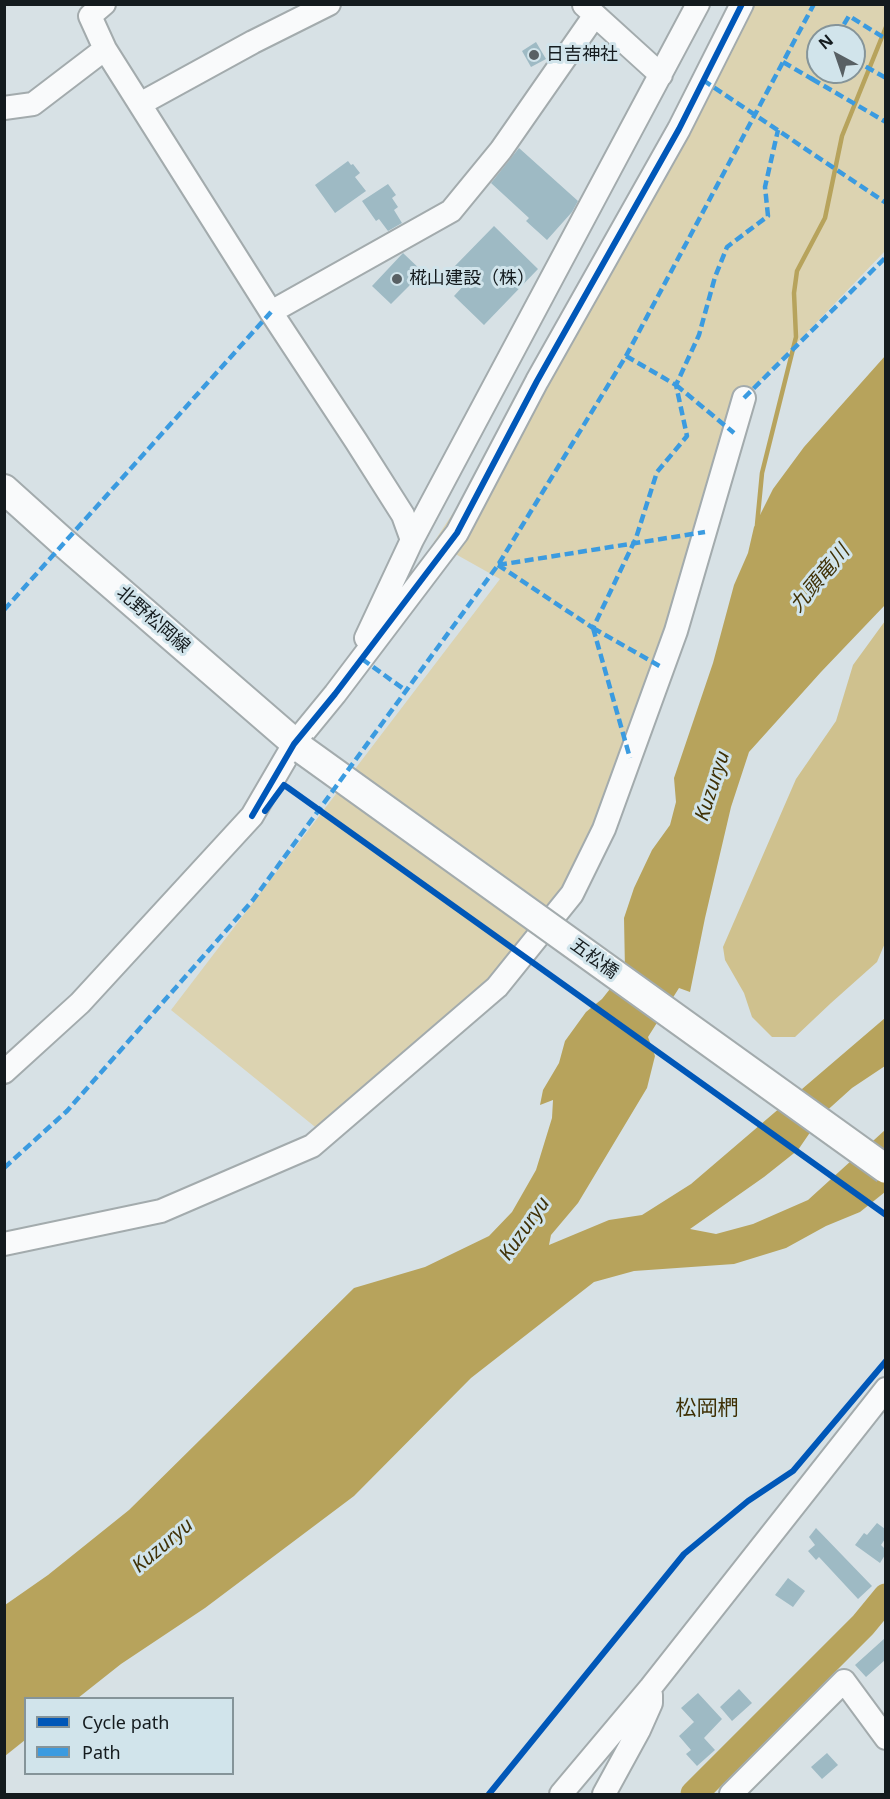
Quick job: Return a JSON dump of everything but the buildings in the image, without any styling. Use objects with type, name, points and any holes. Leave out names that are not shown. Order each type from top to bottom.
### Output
[{"type":"main road","name":"北野松岡線","points":[[4,489],[298,747]]},
{"type":"main road","name":"五松橋","points":[[298,747],[885,1169]]},
{"type":"street","points":[[104,4],[90,16],[105,49],[271,312],[357,441],[397,506],[412,540]]},
{"type":"street","points":[[140,104],[253,42],[329,4]]},
{"type":"street","points":[[347,679],[412,540],[699,4]]},
{"type":"street","points":[[4,1072],[80,1003],[252,816],[347,679],[457,533],[537,381],[679,129],[742,4]]},
{"type":"street","points":[[271,312],[451,211],[501,150],[589,10],[661,75]]},
{"type":"street","points":[[4,108],[33,104],[105,49]]},
{"type":"street","points":[[4,1244],[161,1211],[312,1146],[497,987],[572,894],[604,829],[676,631],[744,398]]},
{"type":"street","points":[[561,1794],[651,1687],[878,1384]]},
{"type":"street","points":[[730,1794],[844,1681],[885,1738]]},
{"type":"street","points":[[604,1794],[651,1703],[651,1687]]},
{"type":"path","points":[[288,787],[885,1215]]},
{"type":"path","points":[[878,1384],[885,1361]]},
{"type":"path","points":[[489,1794],[684,1554],[748,1501],[793,1471],[839,1416]]},
{"type":"shaded area","points":[[736,5],[885,5],[885,251],[744,398],[598,841],[484,986],[325,1135],[171,1010],[500,579],[434,542],[457,507]]},
{"type":"shaded area","points":[[885,621],[885,943],[877,962],[795,1037],[772,1037],[752,1017],[744,993],[725,960],[723,947],[796,779],[836,721],[853,665]]},
{"type":"water","points":[[885,356],[885,605],[749,752],[731,807],[690,992],[679,988],[648,1037],[655,1056],[647,1088],[578,1203],[551,1235],[549,1245],[609,1220],[642,1215],[691,1184],[885,1018],[885,1066],[852,1088],[822,1115],[798,1150],[690,1229],[716,1234],[753,1224],[808,1200],[885,1130],[885,1192],[860,1212],[826,1226],[786,1248],[734,1264],[634,1271],[594,1282],[471,1378],[354,1496],[205,1608],[121,1664],[79,1697],[24,1697],[24,1741],[5,1756],[5,1605],[48,1575],[129,1510],[354,1288],[425,1267],[489,1236],[512,1212],[536,1170],[552,1118],[553,1100],[540,1105],[543,1090],[559,1063],[565,1041],[586,1012],[602,999],[625,970],[624,918],[634,888],[652,850],[670,825],[676,802],[674,778],[713,663],[734,585],[748,553],[754,527],[773,489],[804,447]]},
{"type":"waterway","points":[[757,525],[762,473],[796,337],[794,293],[797,271],[825,218],[842,136],[886,27]]},
{"type":"waterway","points":[[694,1794],[863,1625],[886,1597]]},
{"type":"marked path","points":[[4,1168],[67,1111],[253,900],[498,565],[626,356],[814,4]]},
{"type":"marked path","points":[[844,24],[849,16],[862,24]]},
{"type":"marked path","points":[[866,27],[886,39]]},
{"type":"marked path","points":[[783,62],[806,75]]},
{"type":"marked path","points":[[866,67],[886,78]]},
{"type":"marked path","points":[[703,80],[886,203]]},
{"type":"marked path","points":[[821,84],[886,122]]},
{"type":"marked path","points":[[626,356],[676,385],[699,335],[715,277],[727,247],[768,216],[765,187],[778,130]]},
{"type":"marked path","points":[[744,398],[886,257]]},
{"type":"marked path","points":[[4,610],[271,312]]},
{"type":"marked path","points":[[676,385],[734,433]]},
{"type":"marked path","points":[[498,565],[593,628],[636,538],[657,472],[687,436],[676,385]]},
{"type":"marked path","points":[[498,565],[705,532]]},
{"type":"marked path","points":[[593,628],[630,758]]},
{"type":"marked path","points":[[593,628],[663,668]]},
{"type":"marked path","points":[[362,659],[405,690]]},
{"type":"cycle path","points":[[252,816],[294,744],[335,694],[457,533],[537,381],[679,129],[742,4]]},
{"type":"cycle path","points":[[265,811],[284,785],[886,1215]]},
{"type":"cycle path","points":[[489,1794],[684,1554],[748,1501],[793,1471],[886,1361]]},
{"type":"place","name":"日吉神社","points":[[534,55]]},
{"type":"place","name":"椛山建設（株）","points":[[397,279]]},
{"type":"district","name":"松岡椚","points":[[707,1409]]},
{"type":"water label","name":"九頭竜川","points":[[820,579]]},
{"type":"water label","name":"Kuzuryu","points":[[713,786]]},
{"type":"water label","name":"Kuzuryu","points":[[525,1229]]},
{"type":"water label","name":"Kuzuryu","points":[[163,1546]]}]
